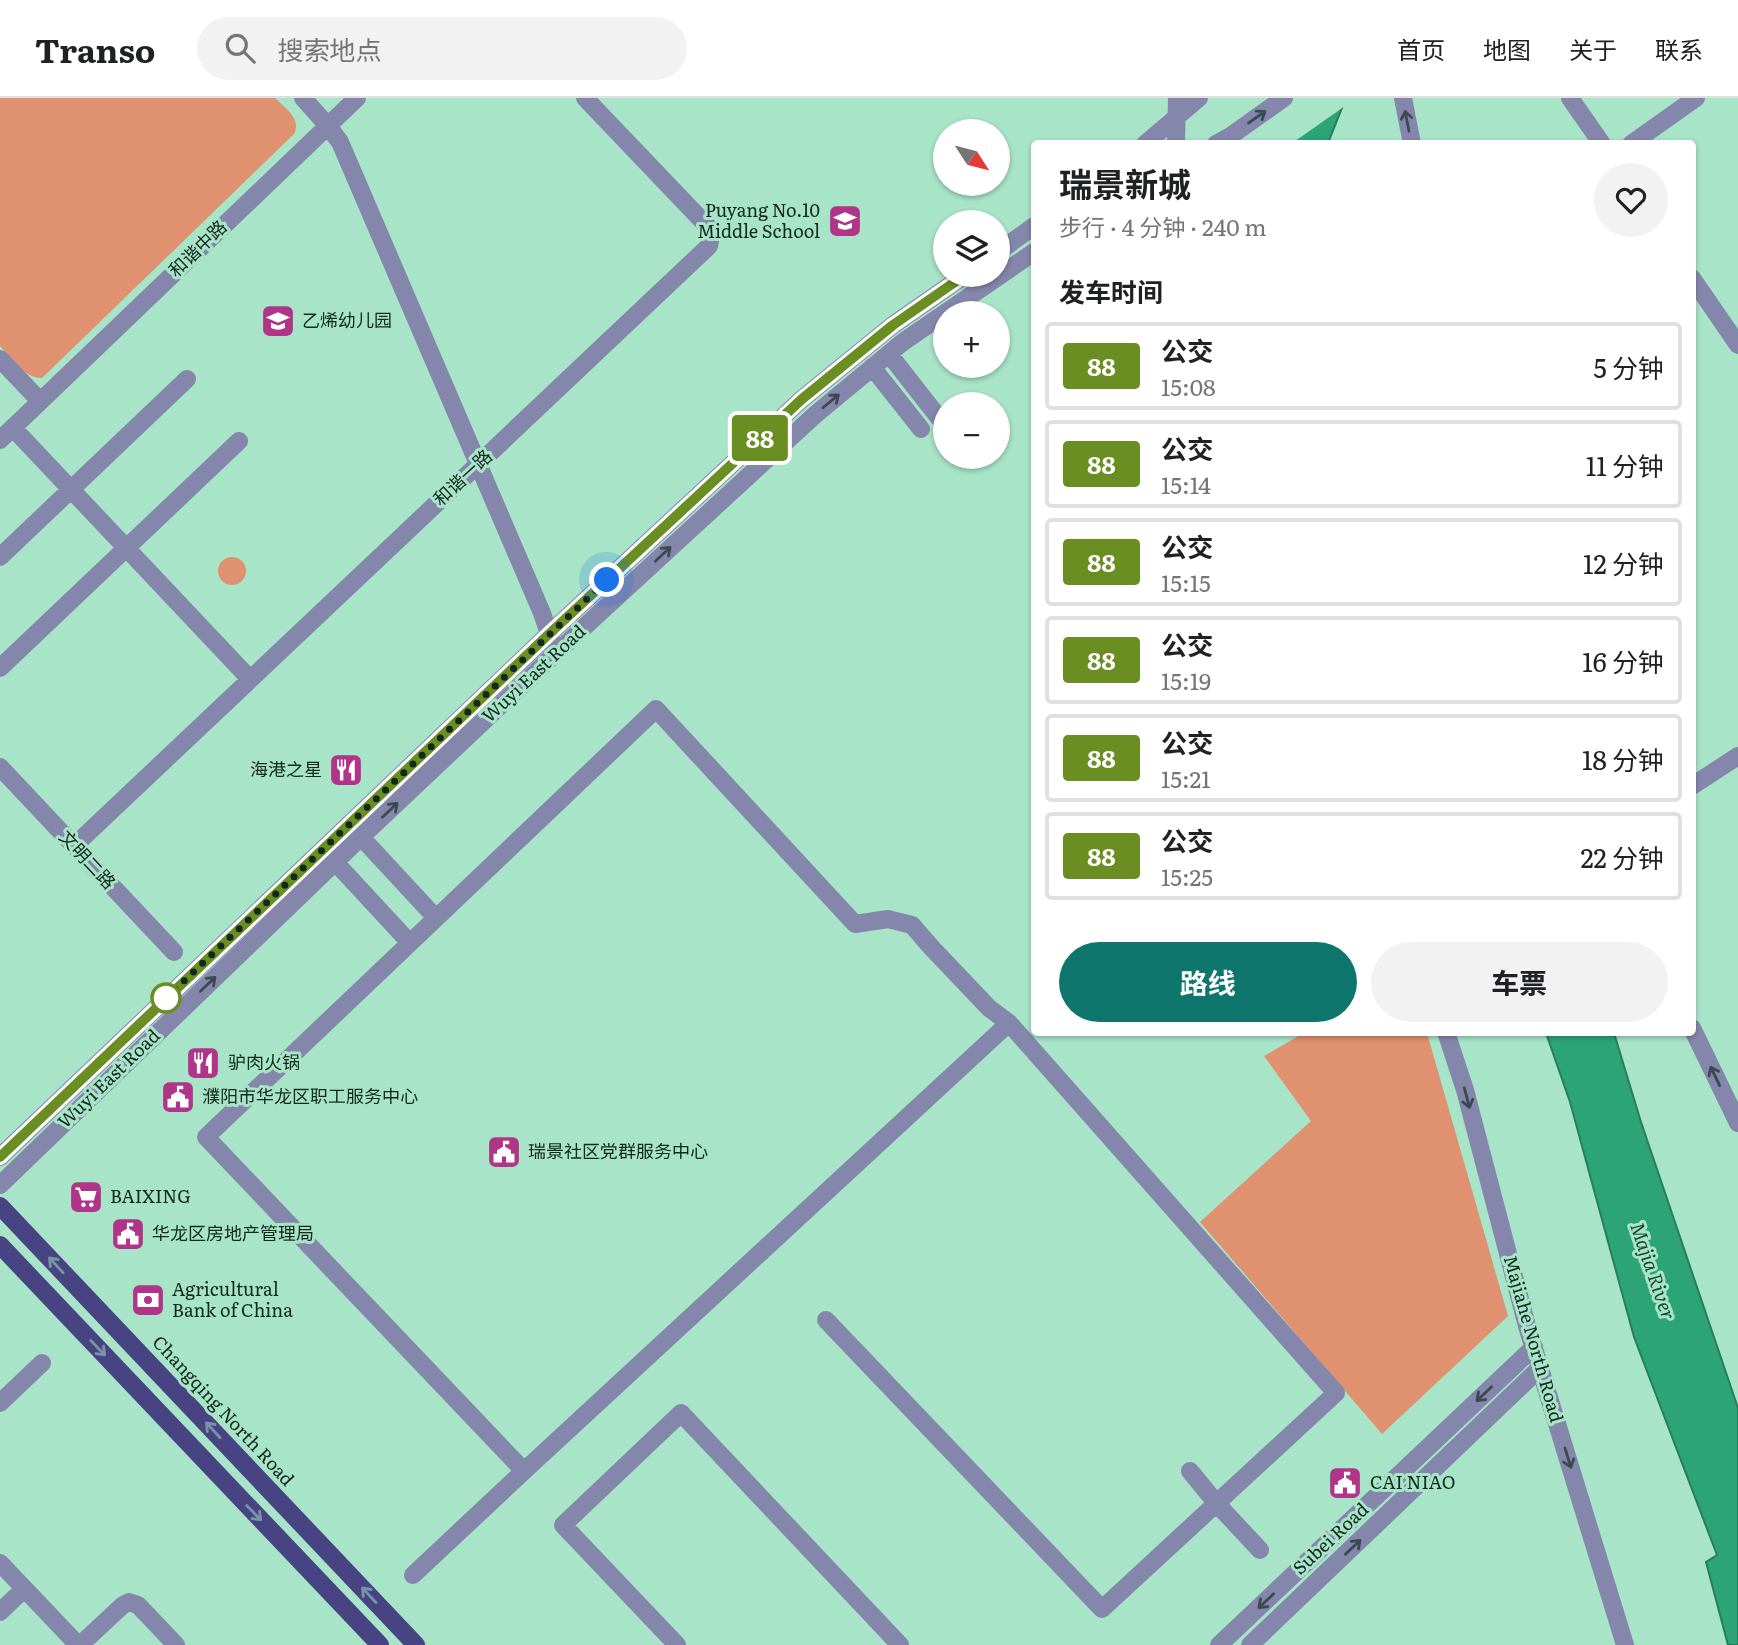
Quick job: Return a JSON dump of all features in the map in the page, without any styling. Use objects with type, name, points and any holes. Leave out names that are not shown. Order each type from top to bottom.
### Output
[{"type":"main road","name":"Changqing North Road","points":[[0,1206],[416,1645]]},
{"type":"main road","points":[[0,1245],[380,1645]]},
{"type":"street","points":[[303,98],[340,142],[542,614],[556,653]]},
{"type":"street","name":"和谐中路","points":[[0,440],[358,98]]},
{"type":"street","name":"和谐一路","points":[[74,846],[709,246],[712,231],[585,98]]},
{"type":"street","points":[[1148,140],[1177,107],[1199,98]]},
{"type":"street","points":[[1223,140],[1284,98]]},
{"type":"street","points":[[1403,98],[1411,140]]},
{"type":"street","points":[[1570,98],[1599,140]]},
{"type":"street","points":[[1637,140],[1696,98]]},
{"type":"street","points":[[1175,140],[1177,107]]},
{"type":"street","points":[[1010,243],[1031,228]]},
{"type":"street","name":"Wuyi East Road","points":[[0,1185],[361,837],[816,414],[889,354],[1031,253]]},
{"type":"street","points":[[1696,284],[1737,343]]},
{"type":"street","name":"Wuyi East Road","points":[[0,1157],[549,634],[802,399],[893,325],[948,287]]},
{"type":"street","points":[[889,354],[933,410]]},
{"type":"street","points":[[0,359],[40,401]]},
{"type":"street","points":[[872,367],[921,429]]},
{"type":"street","points":[[0,557],[187,379]]},
{"type":"street","points":[[13,428],[250,679]]},
{"type":"street","points":[[0,668],[239,441]]},
{"type":"street","points":[[524,1471],[206,1137],[656,709],[855,924],[888,919],[912,925],[979,998],[1009,1023],[1336,1393],[1102,1609],[827,1320]]},
{"type":"street","points":[[1696,783],[1738,756]]},
{"type":"street","name":"文明二路","points":[[0,767],[174,952]]},
{"type":"street","points":[[361,837],[436,918]]},
{"type":"street","points":[[335,862],[410,943]]},
{"type":"street","points":[[413,1575],[1009,1023]]},
{"type":"street","name":"Majiahe North Road","points":[[1447,1036],[1465,1090],[1534,1348],[1625,1645]]},
{"type":"street","points":[[1696,1036],[1738,1123]]},
{"type":"street","name":"Subei Road","points":[[1219,1645],[1534,1348]]},
{"type":"street","points":[[0,1403],[42,1363]]},
{"type":"street","name":"Subei Road","points":[[1250,1645],[1540,1368]]},
{"type":"street","points":[[677,1645],[563,1525],[681,1413],[900,1645]]},
{"type":"street","points":[[1190,1471],[1260,1550]]},
{"type":"street","points":[[0,1563],[79,1645],[129,1602],[138,1605],[176,1645]]},
{"type":"street","points":[[0,1612],[24,1589]]},
{"type":"shaded area","points":[[0,98],[275,98],[291,114],[296,129],[294,134],[42,378],[30,375],[0,346]]},
{"type":"shaded area","points":[[232,557],[242,561],[246,571],[242,581],[232,585],[222,581],[218,571],[222,561]]},
{"type":"shaded area","points":[[1299,1036],[1428,1036],[1508,1316],[1382,1434],[1200,1222],[1311,1121],[1264,1056]]},
{"type":"water","points":[[1342,108],[1329,140],[1262,140]]},
{"type":"water","name":"Majia River","points":[[1547,1036],[1615,1036],[1641,1122],[1738,1408],[1738,1645],[1728,1645],[1706,1562],[1717,1555],[1634,1337],[1570,1102]]},
{"type":"pier","points":[[1251,98],[1346,98],[1345,106],[1297,140],[1249,140]]},
{"type":"bus line","name":"88","points":[[0,1157],[549,634],[802,399],[893,325],[948,287]]},
{"type":"place","name":"Puyang No.10 Middle School","points":[[845,221]]},
{"type":"place","name":"乙烯幼儿园","points":[[278,321]]},
{"type":"place","name":"海港之星","points":[[346,770]]},
{"type":"place","name":"驴肉火锅","points":[[203,1063]]},
{"type":"place","name":"濮阳市华龙区职工服务中心","points":[[178,1097]]},
{"type":"place","name":"瑞景社区党群服务中心","points":[[504,1152]]},
{"type":"place","name":"BAIXING","points":[[86,1197]]},
{"type":"place","name":"华龙区房地产管理局","points":[[128,1234]]},
{"type":"place","name":"Agricultural Bank of China","points":[[148,1300]]},
{"type":"place","name":"CAI NIAO","points":[[1345,1483]]},
{"type":"route","points":[[166,998],[607,580]]}]
